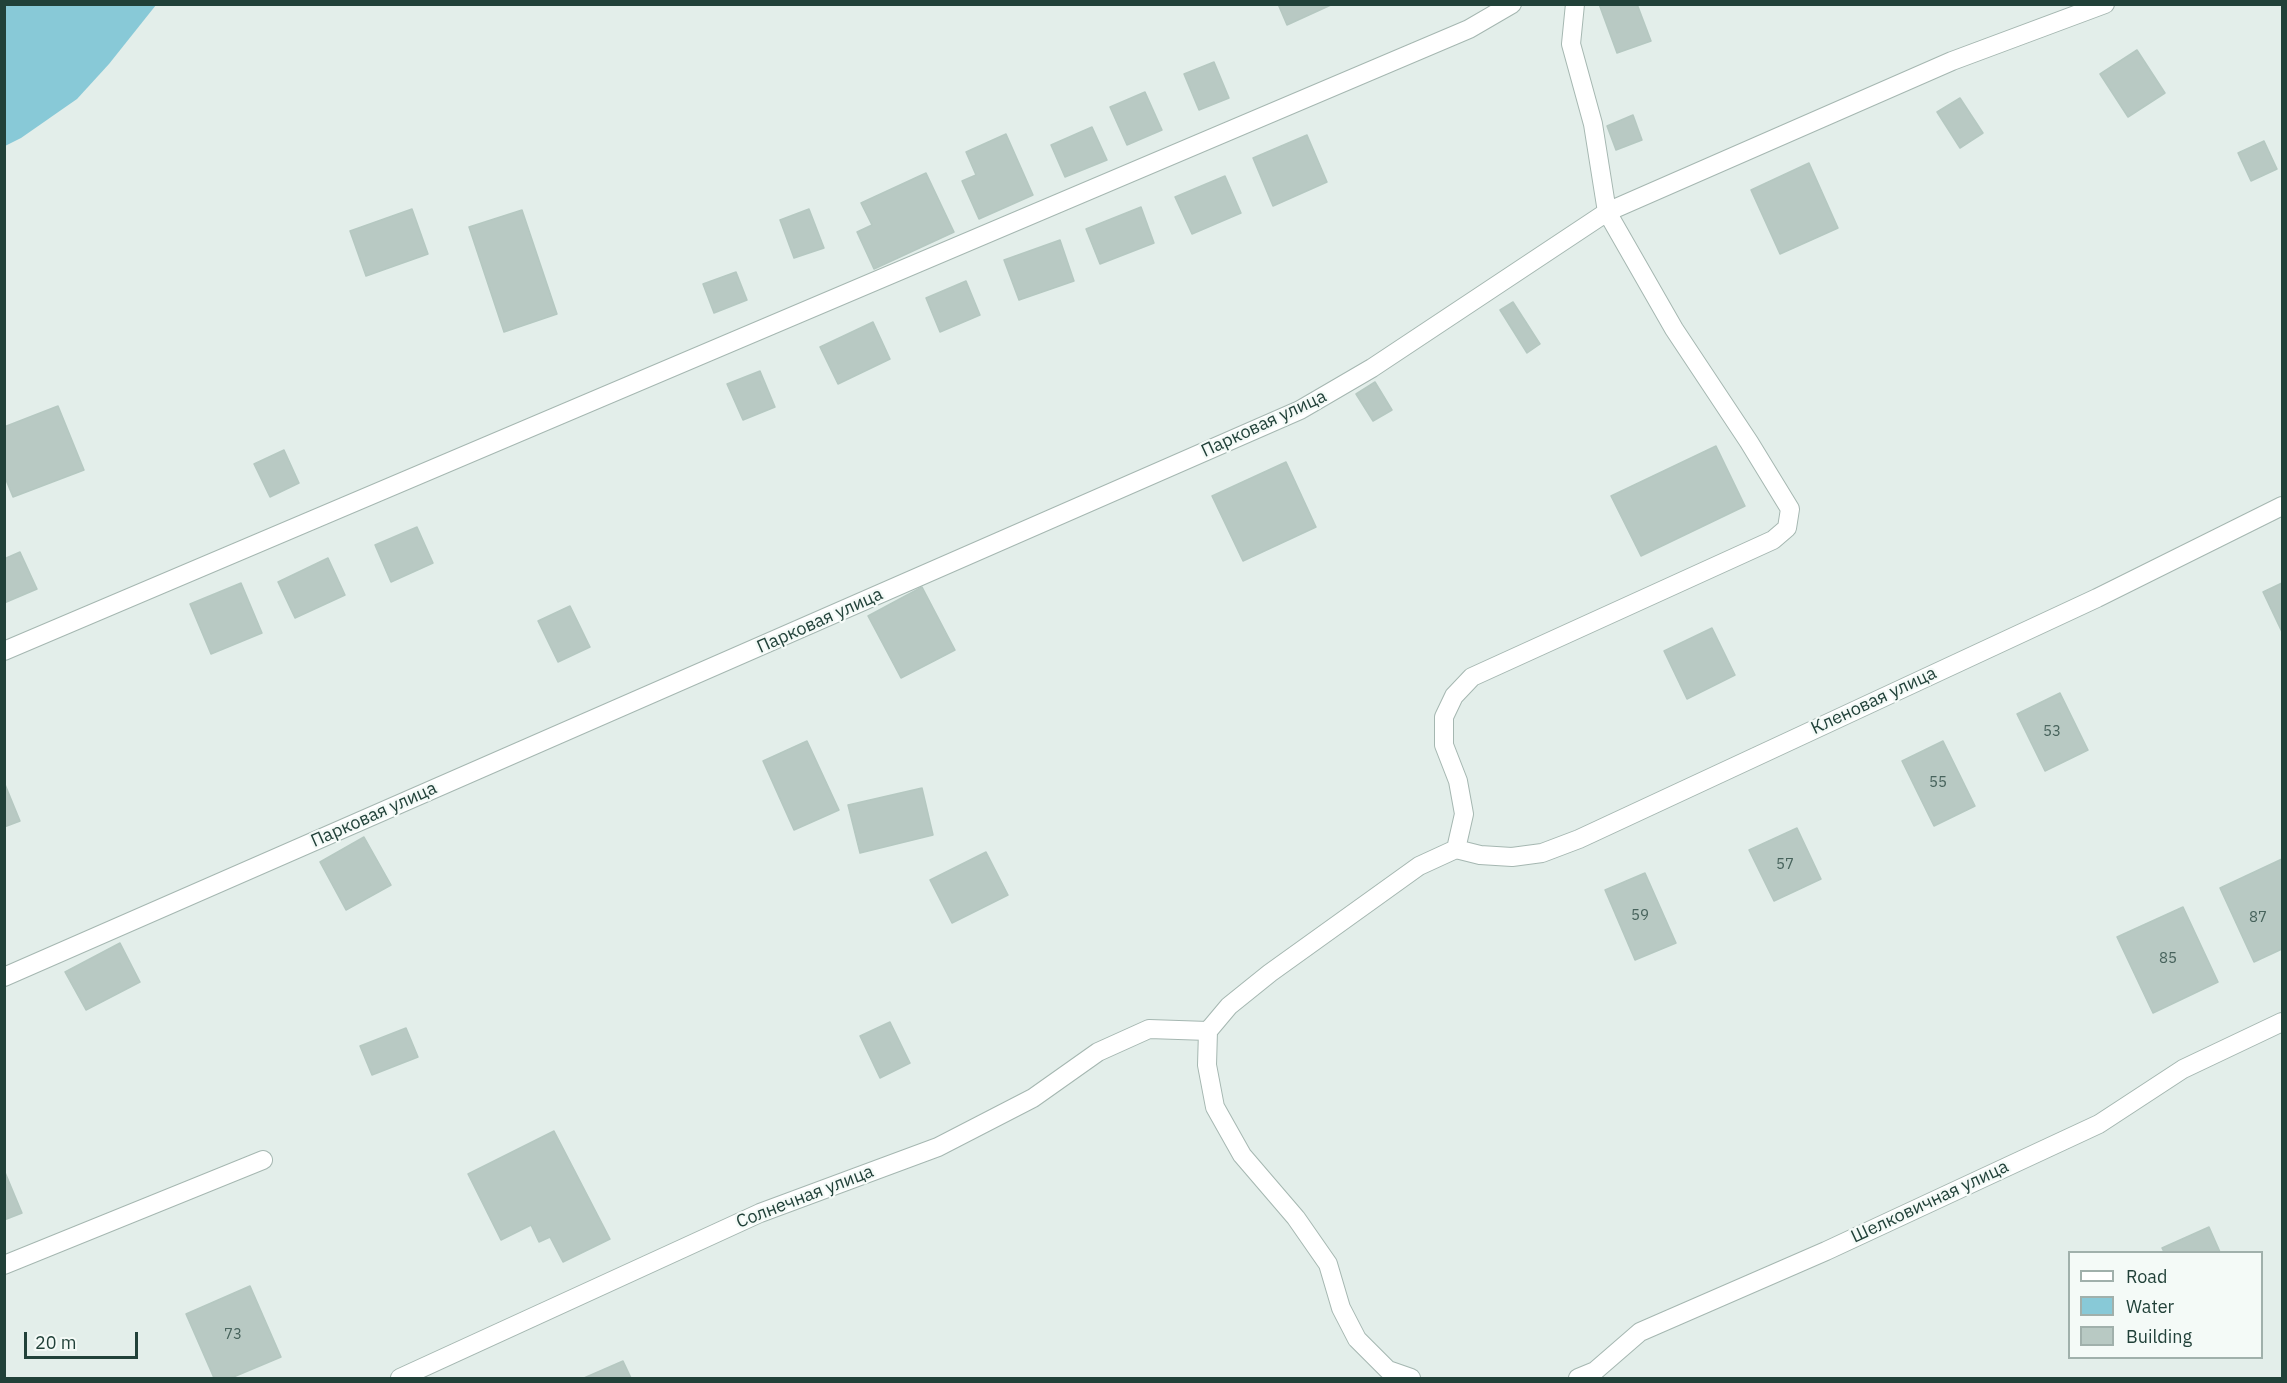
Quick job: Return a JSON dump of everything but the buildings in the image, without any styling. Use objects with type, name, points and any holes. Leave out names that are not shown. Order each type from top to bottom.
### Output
[{"type":"street","points":[[4,651],[1468,29],[1512,4]]},
{"type":"street","points":[[1411,1378],[1388,1370],[1357,1339],[1341,1308],[1328,1264],[1296,1218],[1242,1155],[1215,1107],[1207,1065],[1209,1031],[1229,1006],[1270,973],[1419,866],[1456,849],[1464,814],[1458,781],[1444,745],[1444,717],[1454,696],[1472,677],[1773,540],[1787,528],[1790,509],[1749,442],[1674,329],[1607,212],[1593,124],[1572,44],[1575,4]]},
{"type":"street","name":"Парковая улица","points":[[4,977],[1300,410],[1372,368],[1607,212],[1952,61],[2105,4]]},
{"type":"street","name":"Кленовая улица","points":[[1456,849],[1480,855],[1512,857],[1542,854],[1579,839],[2097,598],[2283,506]]},
{"type":"street","name":"Шелковичная улица","points":[[1578,1378],[1595,1371],[1640,1332],[1826,1251],[2099,1124],[2183,1069],[2283,1022]]},
{"type":"street","name":"Солнечная улица","points":[[400,1378],[760,1213],[938,1147],[1033,1098],[1098,1052],[1149,1029],[1209,1031]]},
{"type":"street","points":[[4,1265],[263,1160]]},
{"type":"water","points":[[4,5],[156,5],[109,64],[77,99],[21,138],[5,146]]}]
